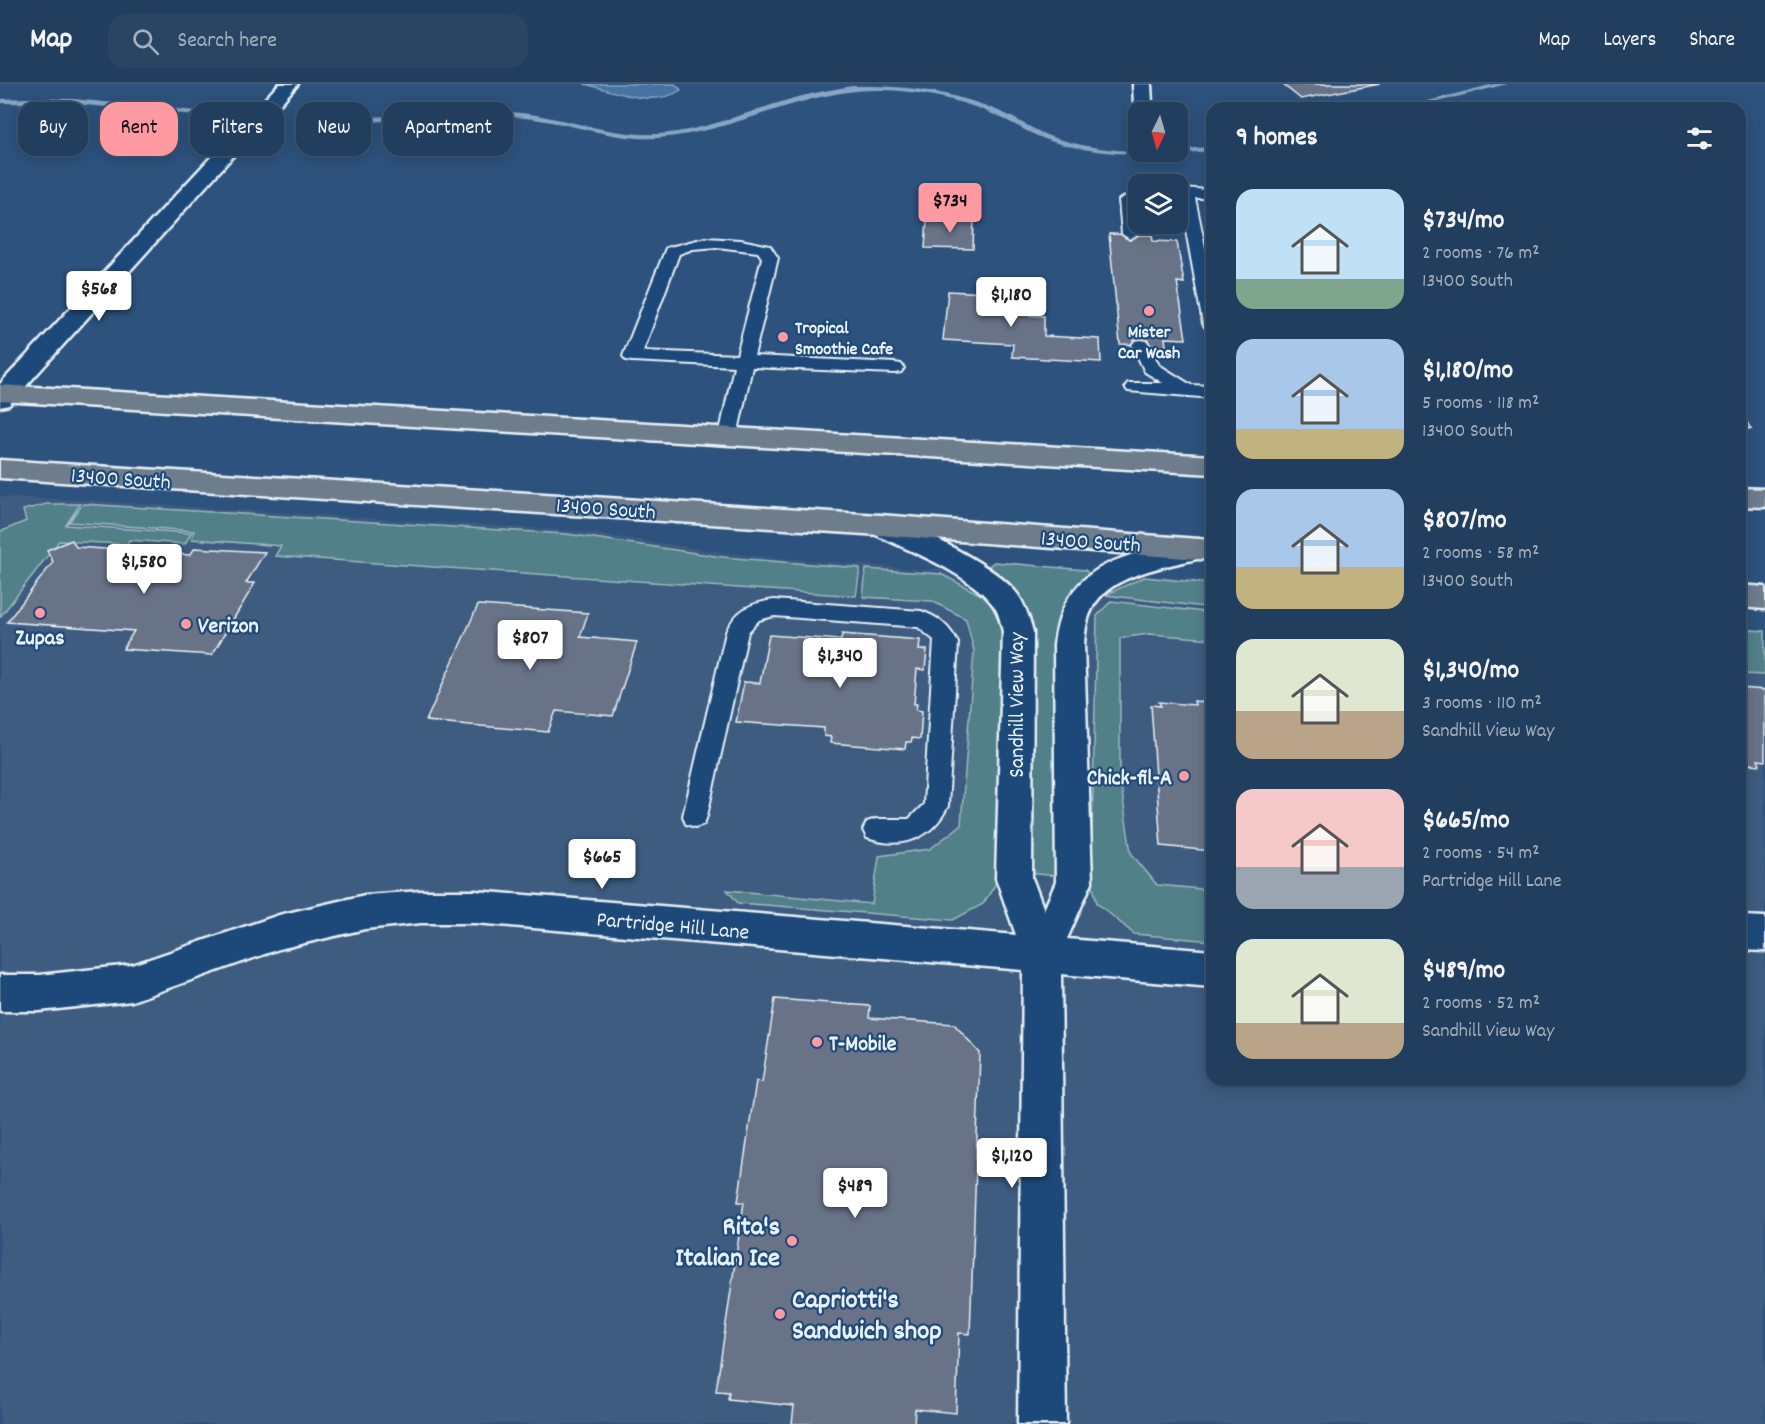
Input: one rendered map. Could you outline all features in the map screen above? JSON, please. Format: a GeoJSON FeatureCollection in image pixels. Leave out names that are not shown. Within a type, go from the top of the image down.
{"type":"FeatureCollection","features":[{"type":"Feature","properties":{"kind":"main road"},"geometry":{"type":"LineString","coordinates":[[2,396],[1206,465]]}},
{"type":"Feature","properties":{"kind":"main road","name":"13400 South"},"geometry":{"type":"LineString","coordinates":[[0,469],[880,525],[1205,549]]}},
{"type":"Feature","properties":{"kind":"main road"},"geometry":{"type":"LineString","coordinates":[[1746,497],[1765,498]]}},
{"type":"Feature","properties":{"kind":"main road"},"geometry":{"type":"LineString","coordinates":[[1746,596],[1765,598]]}},
{"type":"Feature","properties":{"kind":"street"},"geometry":{"type":"LineString","coordinates":[[2,396],[289,84]]}},
{"type":"Feature","properties":{"kind":"street"},"geometry":{"type":"LineString","coordinates":[[1142,84],[1143,102]]}},
{"type":"Feature","properties":{"kind":"street","name":"Sandhill View Way"},"geometry":{"type":"LineString","coordinates":[[880,525],[974,573],[1003,596],[1014,616],[1018,632],[1014,878],[1042,955],[1042,1424]]}},
{"type":"Feature","properties":{"kind":"street","name":"Sandhill View Way"},"geometry":{"type":"LineString","coordinates":[[1042,955],[1074,882],[1069,645],[1072,620],[1082,599],[1115,571],[1205,549]]}},
{"type":"Feature","properties":{"kind":"street","name":"Partridge Hill Lane"},"geometry":{"type":"LineString","coordinates":[[0,993],[39,993],[132,983],[279,932],[322,920],[365,912],[421,907],[475,907],[1206,969]]}},
{"type":"Feature","properties":{"kind":"street"},"geometry":{"type":"LineString","coordinates":[[1746,933],[1765,934]]}},
{"type":"Feature","properties":{"kind":"lane"},"geometry":{"type":"LineString","coordinates":[[1188,192],[1206,194]]}},
{"type":"Feature","properties":{"kind":"lane"},"geometry":{"type":"LineString","coordinates":[[1188,215],[1206,292]]}},
{"type":"Feature","properties":{"kind":"lane"},"geometry":{"type":"LineString","coordinates":[[728,436],[745,362],[770,258],[764,249],[746,244],[693,243],[672,251],[632,356],[745,362],[895,368]]}},
{"type":"Feature","properties":{"kind":"lane"},"geometry":{"type":"LineString","coordinates":[[1142,345],[1151,368],[1187,390]]}},
{"type":"Feature","properties":{"kind":"lane"},"geometry":{"type":"LineString","coordinates":[[1134,387],[1206,392]]}},
{"type":"Feature","properties":{"kind":"lane"},"geometry":{"type":"LineString","coordinates":[[695,816],[737,632],[741,622],[749,615],[774,608],[921,619],[943,633],[947,644],[936,806],[921,826],[908,831],[876,830]]}},
{"type":"Feature","properties":{"kind":"shaded area"},"geometry":{"type":"Polygon","coordinates":[[[584,84],[675,84],[681,90],[658,98],[646,98],[620,94],[584,84]]]}},
{"type":"Feature","properties":{"kind":"shaded area"},"geometry":{"type":"Polygon","coordinates":[[[0,497],[576,531],[735,554],[925,570],[996,561],[1206,580],[1206,1086],[1746,1086],[1746,630],[1765,632],[1765,1424],[0,1424],[0,497]]]}},
{"type":"Feature","properties":{"kind":"green space"},"geometry":{"type":"Polygon","coordinates":[[[47,504],[80,504],[66,525],[191,533],[185,544],[129,540],[127,544],[59,541],[0,617],[0,532],[26,521],[23,510],[47,504]]]}},
{"type":"Feature","properties":{"kind":"green space"},"geometry":{"type":"Polygon","coordinates":[[[83,504],[567,534],[722,557],[860,568],[856,596],[275,556],[281,546],[191,539],[194,531],[69,522],[83,504]]]}},
{"type":"Feature","properties":{"kind":"green space"},"geometry":{"type":"Polygon","coordinates":[[[994,562],[1085,570],[1090,575],[1072,595],[1058,617],[1056,641],[1057,876],[1028,873],[1031,639],[1023,604],[1015,592],[991,569],[989,566],[994,562]]]}},
{"type":"Feature","properties":{"kind":"green space"},"geometry":{"type":"Polygon","coordinates":[[[866,569],[941,574],[987,598],[1005,630],[995,885],[983,904],[953,920],[738,903],[727,890],[872,904],[879,856],[930,849],[961,825],[974,651],[966,619],[932,601],[863,597],[866,569]]]}},
{"type":"Feature","properties":{"kind":"green space"},"geometry":{"type":"Polygon","coordinates":[[[1144,577],[1206,583],[1206,607],[1105,595],[1144,577]]]}},
{"type":"Feature","properties":{"kind":"green space"},"geometry":{"type":"Polygon","coordinates":[[[1111,601],[1206,612],[1206,639],[1149,634],[1120,638],[1120,779],[1131,853],[1157,885],[1206,889],[1206,940],[1134,934],[1097,903],[1091,878],[1097,616],[1111,601]]]}},
{"type":"Feature","properties":{"kind":"green space"},"geometry":{"type":"Polygon","coordinates":[[[1746,629],[1765,631],[1765,675],[1746,674],[1746,629]]]}},
{"type":"Feature","properties":{"kind":"building"},"geometry":{"type":"Polygon","coordinates":[[[1282,84],[1380,84],[1301,99],[1282,84]]]}},
{"type":"Feature","properties":{"kind":"building"},"geometry":{"type":"Polygon","coordinates":[[[927,219],[974,220],[973,249],[925,248],[927,219]]]}},
{"type":"Feature","properties":{"kind":"building","name":"Mister Car Wash"},"geometry":{"type":"Polygon","coordinates":[[[1109,234],[1152,235],[1153,241],[1177,242],[1184,283],[1177,282],[1186,339],[1165,338],[1166,346],[1120,344],[1109,234]]]}},
{"type":"Feature","properties":{"kind":"building"},"geometry":{"type":"Polygon","coordinates":[[[948,291],[1024,295],[1024,315],[1044,316],[1044,336],[1100,339],[1101,362],[1012,357],[1013,344],[943,340],[948,291]]]}},
{"type":"Feature","properties":{"kind":"building"},"geometry":{"type":"Polygon","coordinates":[[[72,540],[76,547],[190,555],[195,548],[265,552],[246,583],[255,583],[212,655],[123,649],[134,631],[7,622],[53,562],[47,550],[72,540]]]}},
{"type":"Feature","properties":{"kind":"building"},"geometry":{"type":"Polygon","coordinates":[[[478,605],[588,613],[580,637],[637,642],[613,716],[556,711],[548,732],[426,721],[478,605]]]}},
{"type":"Feature","properties":{"kind":"building"},"geometry":{"type":"Polygon","coordinates":[[[842,634],[920,640],[919,650],[927,650],[925,670],[917,669],[914,704],[917,704],[916,710],[922,711],[920,739],[912,738],[911,742],[906,742],[905,749],[830,743],[831,737],[824,736],[824,728],[736,722],[744,682],[760,683],[769,635],[841,640],[842,634]]]}},
{"type":"Feature","properties":{"kind":"building"},"geometry":{"type":"Polygon","coordinates":[[[1746,688],[1765,690],[1765,761],[1758,760],[1760,765],[1746,764],[1746,688]]]}},
{"type":"Feature","properties":{"kind":"building","name":"Chick-fil-A"},"geometry":{"type":"Polygon","coordinates":[[[1194,701],[1206,702],[1206,850],[1161,846],[1151,705],[1161,706],[1159,702],[1195,705],[1194,701]]]}},
{"type":"Feature","properties":{"kind":"building"},"geometry":{"type":"Polygon","coordinates":[[[775,999],[870,1006],[869,1018],[954,1024],[980,1053],[970,1334],[959,1333],[956,1413],[915,1409],[914,1424],[792,1424],[794,1406],[728,1399],[729,1392],[716,1391],[744,1202],[738,1202],[756,1081],[762,1082],[775,999]]]}},
{"type":"Feature","properties":{"kind":"waterway"},"geometry":{"type":"LineString","coordinates":[[1430,102],[1503,84]]}},
{"type":"Feature","properties":{"kind":"waterway"},"geometry":{"type":"LineString","coordinates":[[371,119],[510,114],[556,120],[624,135],[659,136],[716,125],[824,93],[883,88],[956,99],[998,113],[1051,139],[1097,150],[1128,153]]}},
{"type":"Feature","properties":{"kind":"waterway"},"geometry":{"type":"LineString","coordinates":[[0,101],[49,100],[190,112]]}},
{"type":"Feature","properties":{"kind":"waterway"},"geometry":{"type":"LineString","coordinates":[[1188,150],[1206,149]]}},
{"type":"Feature","properties":{"kind":"place","name":"Mister Car Wash"},"geometry":{"type":"Point","coordinates":[1149,311]}},
{"type":"Feature","properties":{"kind":"place","name":"Tropical Smoothie Cafe"},"geometry":{"type":"Point","coordinates":[783,337]}},
{"type":"Feature","properties":{"kind":"place","name":"Zupas"},"geometry":{"type":"Point","coordinates":[40,613]}},
{"type":"Feature","properties":{"kind":"place","name":"Verizon"},"geometry":{"type":"Point","coordinates":[186,624]}},
{"type":"Feature","properties":{"kind":"place","name":"Chick-fil-A"},"geometry":{"type":"Point","coordinates":[1184,776]}},
{"type":"Feature","properties":{"kind":"place","name":"T-Mobile"},"geometry":{"type":"Point","coordinates":[817,1042]}},
{"type":"Feature","properties":{"kind":"place","name":"Rita's Italian Ice"},"geometry":{"type":"Point","coordinates":[792,1241]}},
{"type":"Feature","properties":{"kind":"place","name":"Capriotti's Sandwich shop"},"geometry":{"type":"Point","coordinates":[780,1314]}}]}
